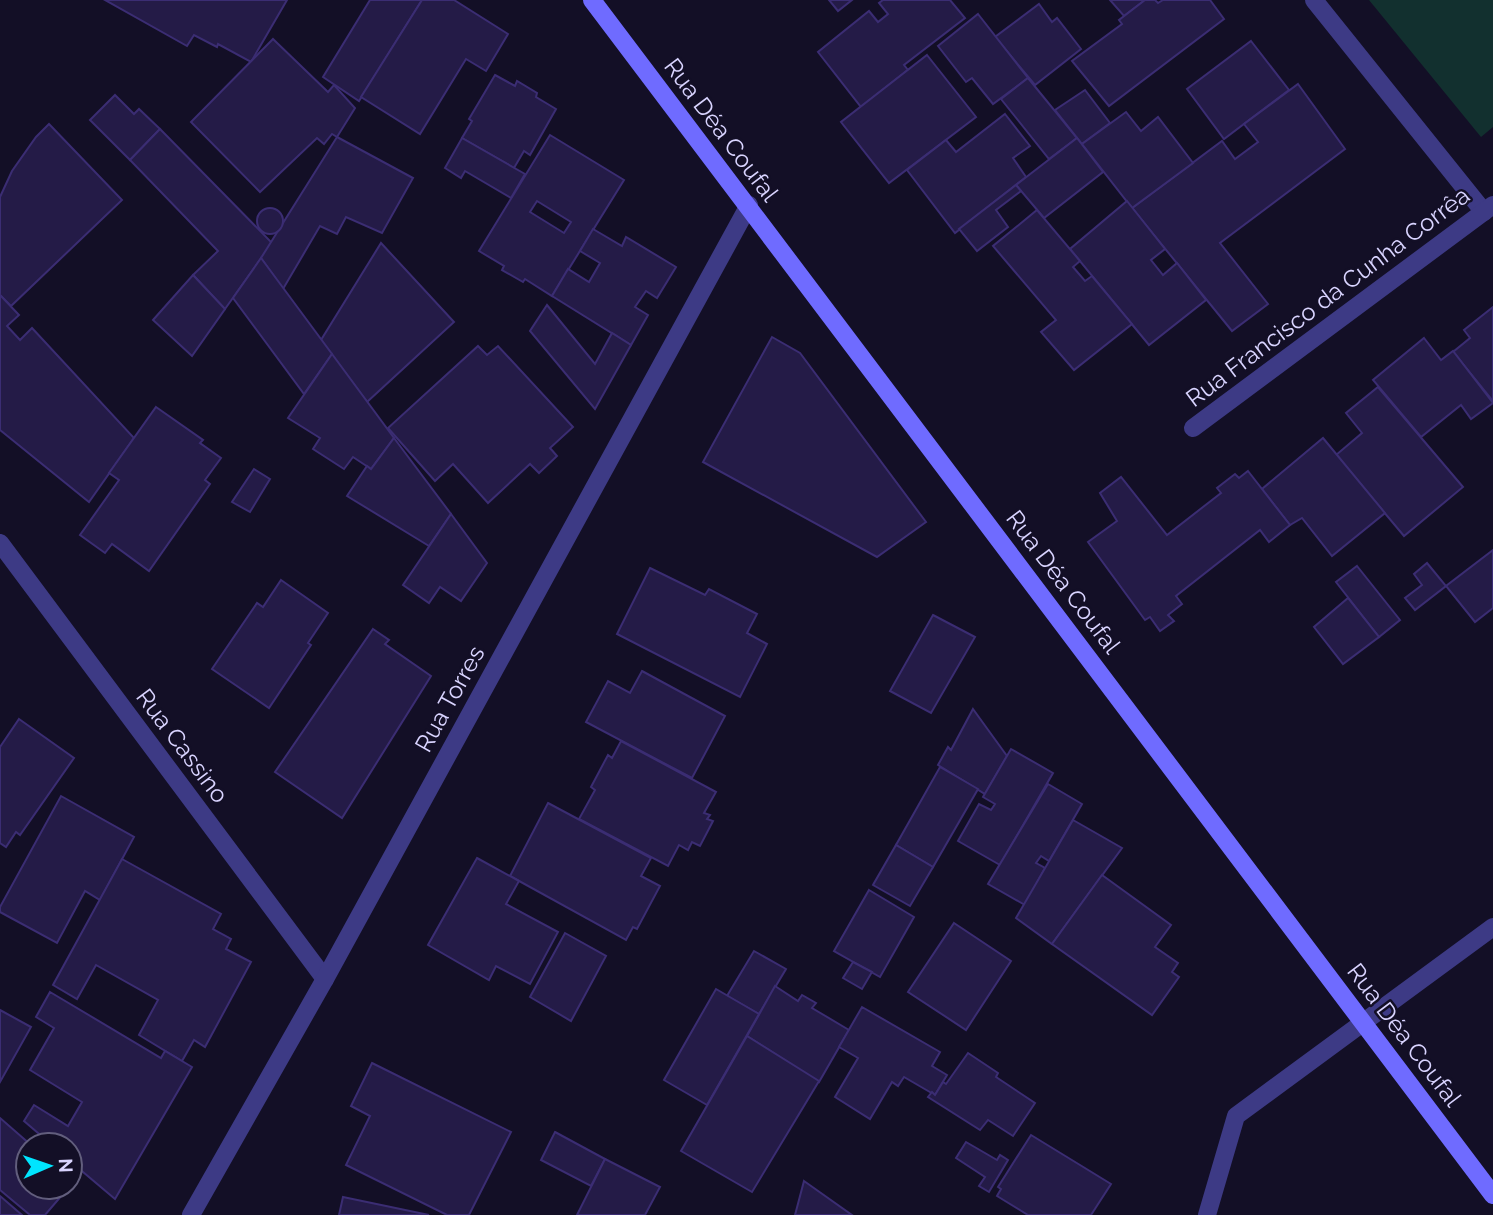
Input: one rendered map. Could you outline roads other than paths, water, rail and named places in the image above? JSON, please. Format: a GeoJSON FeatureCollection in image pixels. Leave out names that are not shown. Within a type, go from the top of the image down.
{"type":"FeatureCollection","features":[{"type":"Feature","properties":{"kind":"main road","name":"Rua Déa Coufal"},"geometry":{"type":"LineString","coordinates":[[592,0],[1493,1195]]}},
{"type":"Feature","properties":{"kind":"street"},"geometry":{"type":"LineString","coordinates":[[1314,0],[1488,209]]}},
{"type":"Feature","properties":{"kind":"street","name":"Rua Torres"},"geometry":{"type":"LineString","coordinates":[[191,1215],[325,979],[749,205]]}},
{"type":"Feature","properties":{"kind":"street","name":"Rua Francisco da Cunha Corrêa"},"geometry":{"type":"LineString","coordinates":[[1192,428],[1488,209]]}},
{"type":"Feature","properties":{"kind":"street","name":"Rua Cassino"},"geometry":{"type":"LineString","coordinates":[[0,543],[325,979]]}},
{"type":"Feature","properties":{"kind":"street"},"geometry":{"type":"LineString","coordinates":[[1207,1215],[1236,1116],[1493,927]]}}]}
